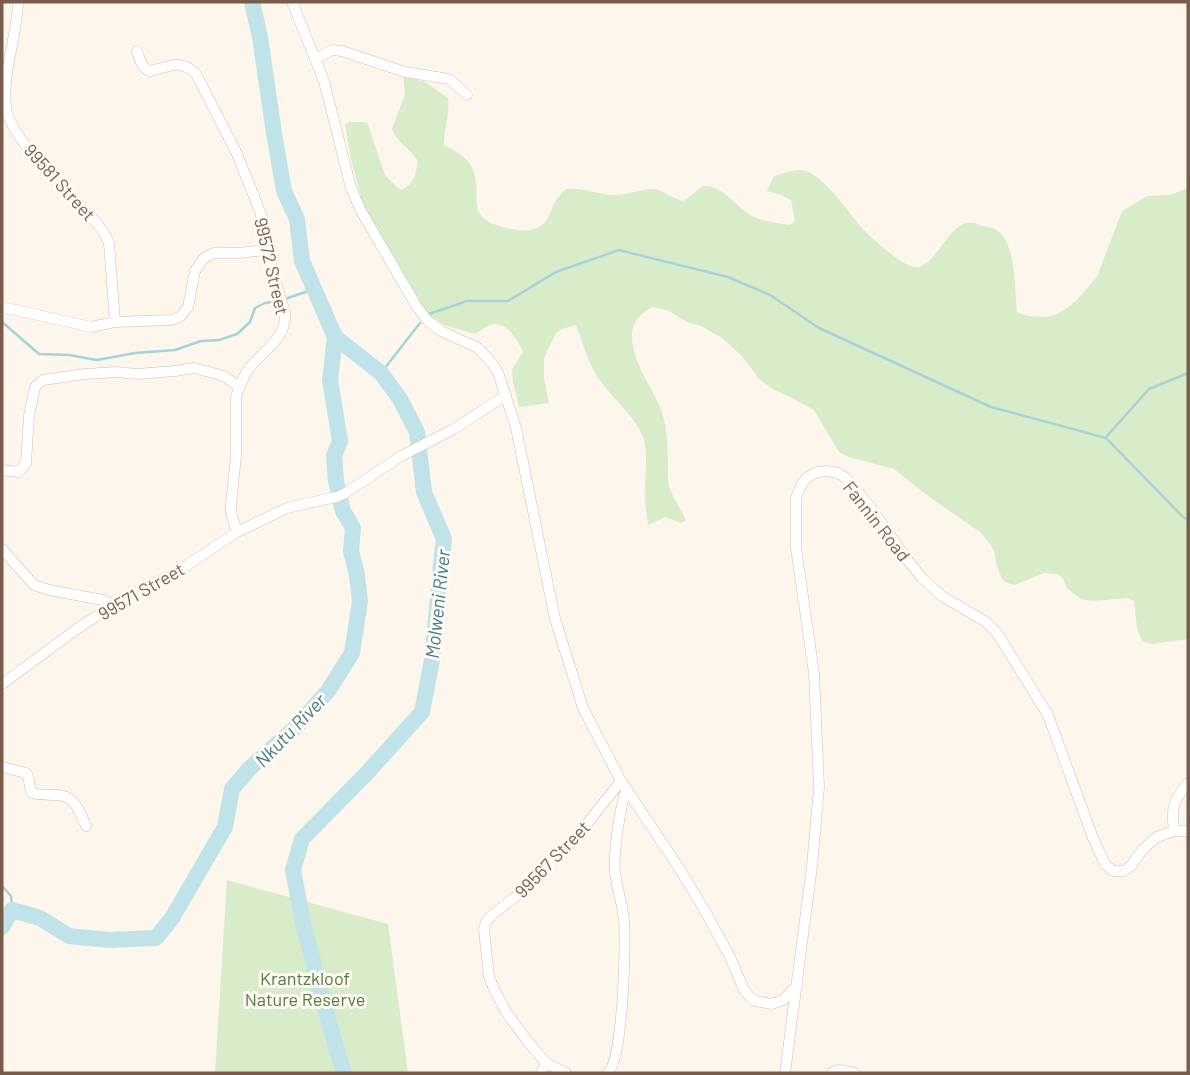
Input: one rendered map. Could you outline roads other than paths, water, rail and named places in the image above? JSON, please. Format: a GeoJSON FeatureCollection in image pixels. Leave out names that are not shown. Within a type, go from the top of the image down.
{"type":"FeatureCollection","features":[{"type":"Feature","properties":{"kind":"street","name":"99581 Street"},"geometry":{"type":"LineString","coordinates":[[18,2],[18,14],[5,73],[8,118],[20,139],[106,234],[115,322]]}},
{"type":"Feature","properties":{"kind":"street"},"geometry":{"type":"LineString","coordinates":[[292,2],[317,58],[351,188],[361,211],[416,307],[441,331],[478,348],[492,363],[499,376],[516,428],[555,619],[583,708],[624,785],[705,911],[744,990],[755,1001],[772,1004],[783,1000],[797,986]]}},
{"type":"Feature","properties":{"kind":"street"},"geometry":{"type":"LineString","coordinates":[[317,58],[332,50],[342,51],[405,72],[449,79],[467,95]]}},
{"type":"Feature","properties":{"kind":"street","name":"99572 Street"},"geometry":{"type":"LineString","coordinates":[[137,51],[146,70],[179,64],[190,68],[196,74],[244,171],[261,215],[265,250],[285,320],[280,335],[248,369],[239,387],[235,405],[236,456],[231,503],[237,532]]}},
{"type":"Feature","properties":{"kind":"street"},"geometry":{"type":"LineString","coordinates":[[2,307],[90,327],[115,322],[177,319],[188,307],[195,271],[204,258],[214,253],[265,250]]}},
{"type":"Feature","properties":{"kind":"street"},"geometry":{"type":"LineString","coordinates":[[2,470],[18,472],[24,467],[29,416],[35,387],[39,382],[85,374],[137,374],[194,368],[224,376],[239,387]]}},
{"type":"Feature","properties":{"kind":"street","name":"99571 Street"},"geometry":{"type":"LineString","coordinates":[[2,685],[80,626],[174,574],[237,532],[287,508],[340,495],[420,446],[454,429],[506,395]]}},
{"type":"Feature","properties":{"kind":"street","name":"Fannin Road"},"geometry":{"type":"LineString","coordinates":[[797,986],[820,788],[814,673],[796,548],[796,497],[803,482],[817,472],[838,473],[846,478],[922,578],[942,596],[986,622],[997,633],[1048,715],[1093,838],[1105,864],[1113,872],[1124,871],[1131,866],[1143,849],[1157,837],[1174,831],[1188,831]]}},
{"type":"Feature","properties":{"kind":"street"},"geometry":{"type":"LineString","coordinates":[[2,550],[34,585],[115,605]]}},
{"type":"Feature","properties":{"kind":"street"},"geometry":{"type":"LineString","coordinates":[[2,767],[26,773],[32,793],[60,794],[73,800],[86,826]]}},
{"type":"Feature","properties":{"kind":"street"},"geometry":{"type":"LineString","coordinates":[[1174,831],[1173,807],[1188,783]]}},
{"type":"Feature","properties":{"kind":"street","name":"99567 Street"},"geometry":{"type":"LineString","coordinates":[[566,1073],[546,1063],[506,1012],[489,977],[484,930],[491,916],[534,882],[624,785]]}},
{"type":"Feature","properties":{"kind":"street","name":"99567 Street"},"geometry":{"type":"LineString","coordinates":[[608,1073],[613,1067],[616,1055],[622,1000],[624,921],[614,870],[624,785]]}},
{"type":"Feature","properties":{"kind":"street"},"geometry":{"type":"LineString","coordinates":[[785,1073],[797,986]]}},
{"type":"Feature","properties":{"kind":"street"},"geometry":{"type":"LineString","coordinates":[[541,1073],[546,1063]]}},
{"type":"Feature","properties":{"kind":"street"},"geometry":{"type":"LineString","coordinates":[[831,1073],[839,1070],[855,1073]]}},
{"type":"Feature","properties":{"kind":"waterway","name":"Molweni River"},"geometry":{"type":"LineString","coordinates":[[252,2],[284,191],[297,219],[302,261],[335,337],[381,373],[400,399],[417,432],[424,492],[444,539],[433,655],[422,712],[302,839],[293,870],[303,923],[344,1073]]}},
{"type":"Feature","properties":{"kind":"waterway"},"geometry":{"type":"LineString","coordinates":[[429,314],[467,301],[508,301],[556,272],[619,250],[728,277],[770,295],[819,328],[991,407],[1106,438],[1188,520]]}},
{"type":"Feature","properties":{"kind":"waterway"},"geometry":{"type":"LineString","coordinates":[[285,299],[314,289]]}},
{"type":"Feature","properties":{"kind":"waterway"},"geometry":{"type":"LineString","coordinates":[[2,322],[39,354],[97,360],[135,353],[175,350],[201,341],[219,340],[237,334],[250,322],[255,308],[278,301]]}},
{"type":"Feature","properties":{"kind":"waterway"},"geometry":{"type":"LineString","coordinates":[[381,373],[420,323]]}},
{"type":"Feature","properties":{"kind":"waterway","name":"Nkutu River"},"geometry":{"type":"LineString","coordinates":[[2,927],[12,910],[40,918],[69,936],[109,940],[156,938],[172,918],[225,827],[232,789],[249,769],[297,726],[328,691],[352,653],[360,601],[351,551],[353,528],[343,511],[336,481],[334,456],[340,441],[330,380],[335,337]]}},
{"type":"Feature","properties":{"kind":"waterway"},"geometry":{"type":"LineString","coordinates":[[1107,436],[1149,389],[1188,373]]}},
{"type":"Feature","properties":{"kind":"waterway"},"geometry":{"type":"LineString","coordinates":[[2,886],[11,896],[12,910]]}},
{"type":"Feature","properties":{"kind":"park label","name":"Krantzkloof Nature Reserve"},"geometry":{"type":"Point","coordinates":[305,988]}}]}
